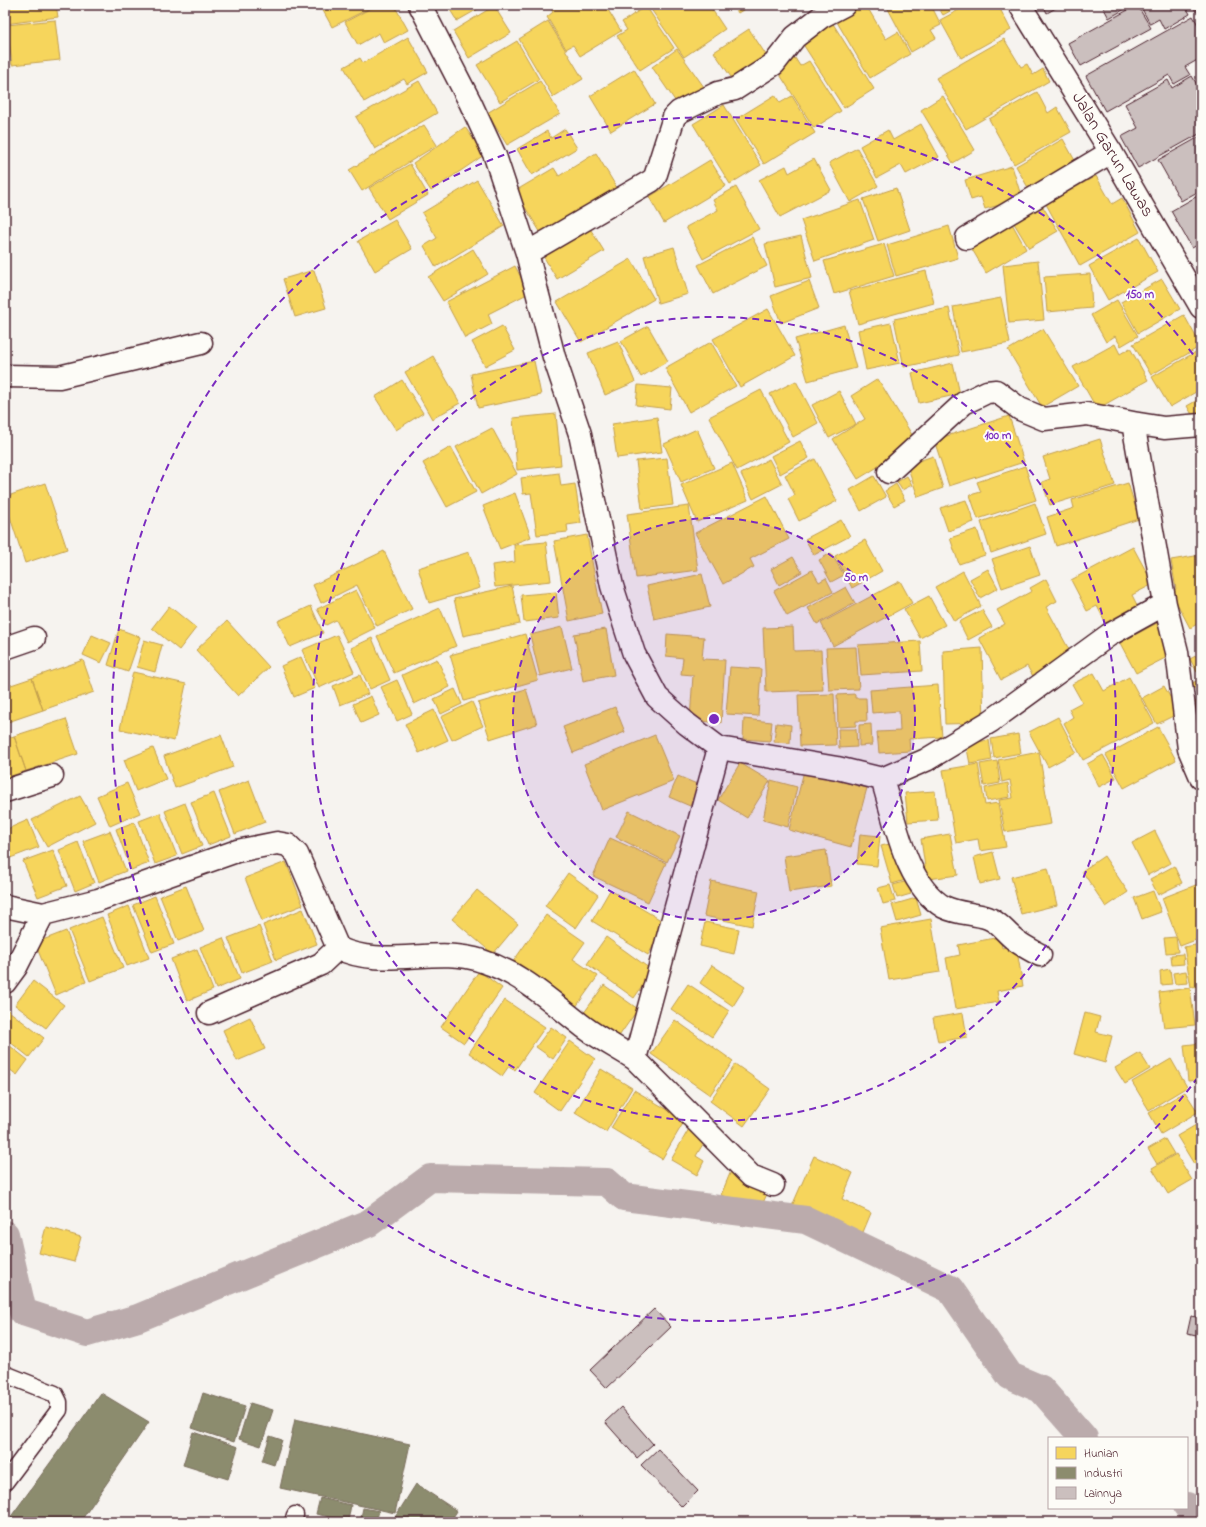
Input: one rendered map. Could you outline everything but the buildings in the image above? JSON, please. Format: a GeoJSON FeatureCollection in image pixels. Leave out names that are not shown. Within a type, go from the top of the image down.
{"type":"FeatureCollection","features":[{"type":"Feature","properties":{"kind":"street"},"geometry":{"type":"LineString","coordinates":[[420,5],[470,102],[495,156],[527,253],[554,357],[580,434],[612,586],[634,654],[657,696],[687,724],[719,748],[837,768],[882,779],[926,760],[991,721],[1109,634],[1165,604]]}},
{"type":"Feature","properties":{"kind":"street"},"geometry":{"type":"LineString","coordinates":[[527,253],[651,181],[655,177],[674,117],[679,112],[718,93],[735,89],[774,64],[795,37],[821,17],[844,5]]}},
{"type":"Feature","properties":{"kind":"street","name":"Jalan Garun Lawas"},"geometry":{"type":"LineString","coordinates":[[1020,5],[1111,152],[1201,307]]}},
{"type":"Feature","properties":{"kind":"street"},"geometry":{"type":"LineString","coordinates":[[967,238],[1111,152]]}},
{"type":"Feature","properties":{"kind":"street"},"geometry":{"type":"LineString","coordinates":[[5,376],[59,377],[201,343]]}},
{"type":"Feature","properties":{"kind":"street"},"geometry":{"type":"LineString","coordinates":[[889,472],[964,403],[987,392],[996,391],[1020,409],[1044,419],[1087,414],[1164,428],[1201,425]]}},
{"type":"Feature","properties":{"kind":"street"},"geometry":{"type":"LineString","coordinates":[[1134,423],[1165,604],[1177,652],[1189,749],[1201,777]]}},
{"type":"Feature","properties":{"kind":"street"},"geometry":{"type":"LineString","coordinates":[[5,648],[34,638]]}},
{"type":"Feature","properties":{"kind":"street"},"geometry":{"type":"LineString","coordinates":[[635,1059],[719,748]]}},
{"type":"Feature","properties":{"kind":"street"},"geometry":{"type":"LineString","coordinates":[[5,791],[52,776]]}},
{"type":"Feature","properties":{"kind":"street"},"geometry":{"type":"LineString","coordinates":[[882,779],[908,864],[928,895],[945,907],[968,915],[988,918],[1002,928],[1014,940],[1040,955]]}},
{"type":"Feature","properties":{"kind":"street"},"geometry":{"type":"LineString","coordinates":[[5,906],[43,914],[98,900],[237,851],[277,842],[288,845],[297,854],[338,948],[348,953],[367,956],[411,957],[457,955],[482,960],[521,977],[585,1028],[635,1059],[751,1176],[773,1185]]}},
{"type":"Feature","properties":{"kind":"street"},"geometry":{"type":"LineString","coordinates":[[5,982],[16,967],[43,914]]}},
{"type":"Feature","properties":{"kind":"street"},"geometry":{"type":"LineString","coordinates":[[209,1013],[321,964],[338,948]]}},
{"type":"Feature","properties":{"kind":"lane"},"geometry":{"type":"LineString","coordinates":[[5,1374],[55,1394],[59,1402],[59,1410],[5,1482]]}},
{"type":"Feature","properties":{"kind":"waterway"},"geometry":{"type":"LineString","coordinates":[[1195,5],[1201,11]]}},
{"type":"Feature","properties":{"kind":"waterway"},"geometry":{"type":"LineString","coordinates":[[5,1234],[23,1312],[87,1333],[138,1318],[369,1223],[430,1178],[607,1182],[624,1197],[806,1220],[950,1289],[1010,1376],[1041,1389],[1083,1437]]}},
{"type":"Feature","properties":{"kind":"waterway"},"geometry":{"type":"LineString","coordinates":[[1188,1507],[1201,1519]]}}]}
